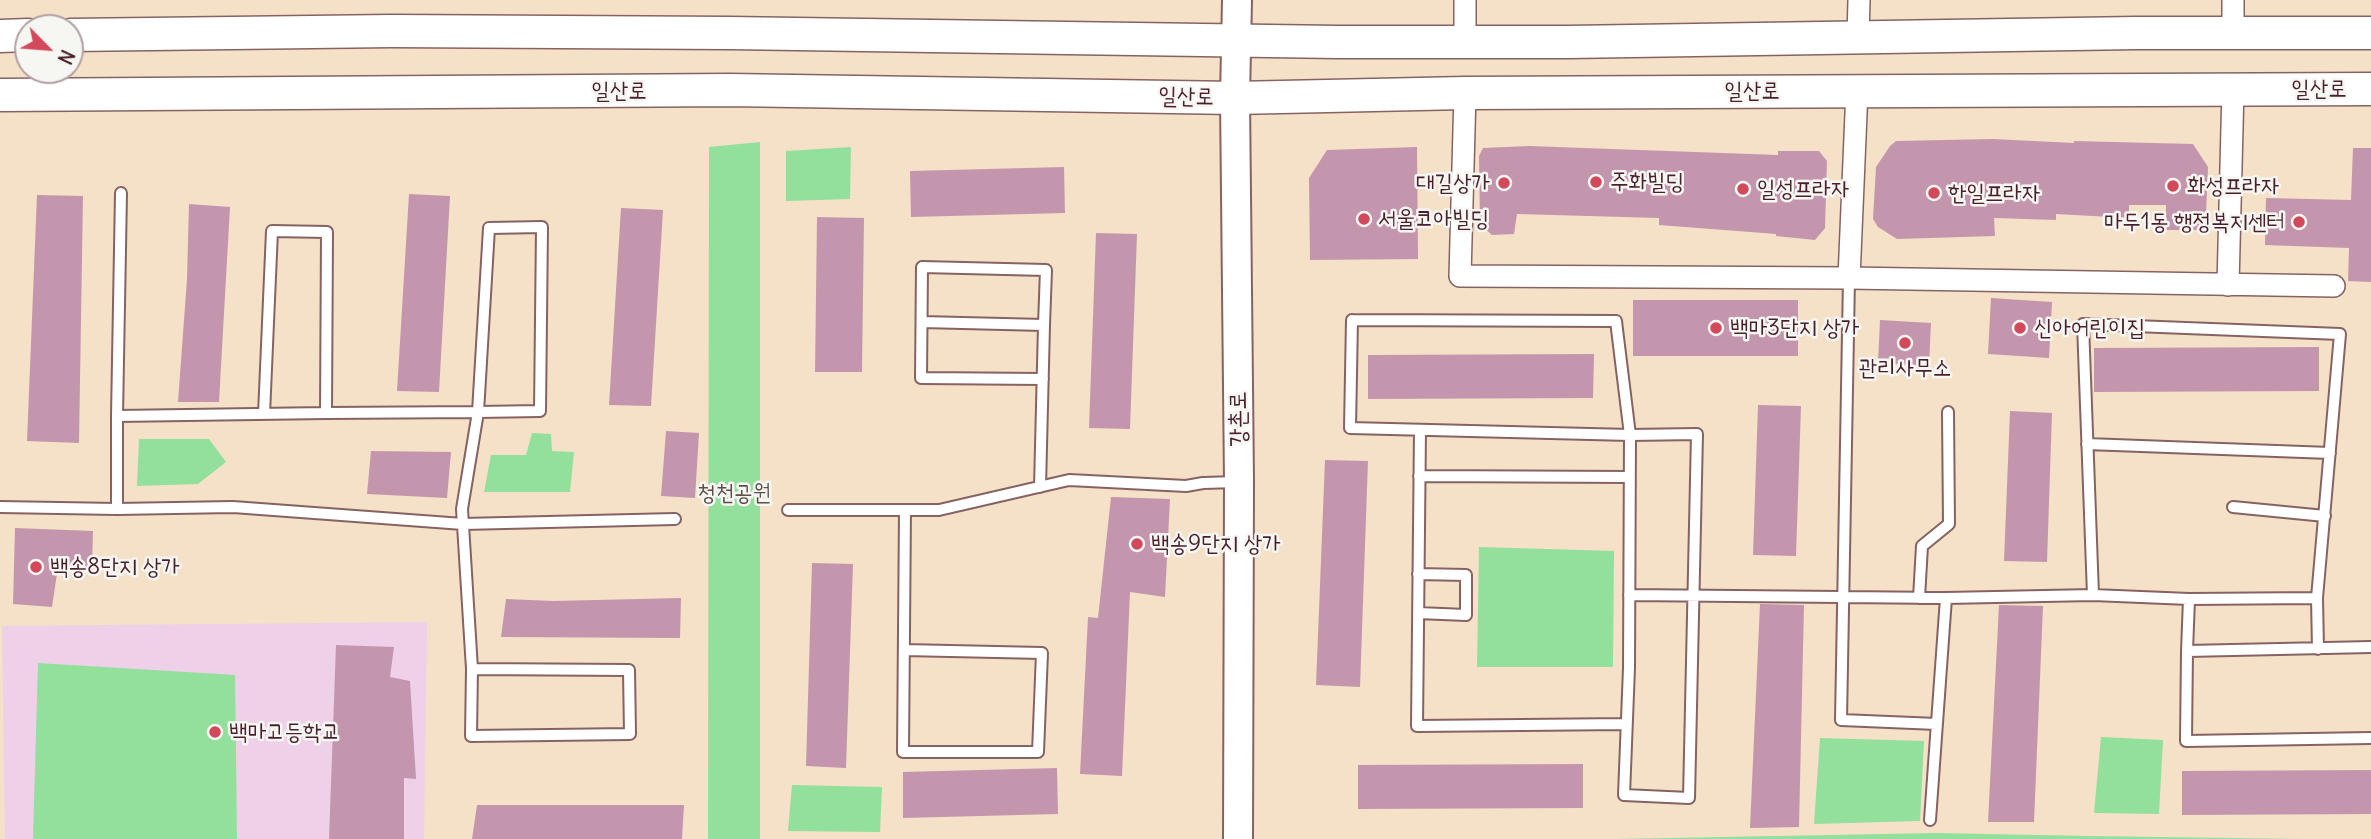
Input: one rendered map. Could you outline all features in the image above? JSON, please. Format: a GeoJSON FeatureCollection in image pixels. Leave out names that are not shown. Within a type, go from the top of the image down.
{"type":"FeatureCollection","features":[{"type":"Feature","properties":{"kind":"main road","name":"강촌로"},"geometry":{"type":"LineString","coordinates":[[1237,0],[1235,98],[1239,482],[1238,839]]}},
{"type":"Feature","properties":{"kind":"main road"},"geometry":{"type":"LineString","coordinates":[[84,35],[419,31],[1569,42],[2371,33]]}},
{"type":"Feature","properties":{"kind":"main road","name":"일산로"},"geometry":{"type":"LineString","coordinates":[[0,95],[730,90],[1235,98],[1465,93],[2371,89]]}},
{"type":"Feature","properties":{"kind":"street"},"geometry":{"type":"LineString","coordinates":[[1465,0],[1465,41]]}},
{"type":"Feature","properties":{"kind":"street"},"geometry":{"type":"LineString","coordinates":[[1858,37],[1859,0]]}},
{"type":"Feature","properties":{"kind":"street"},"geometry":{"type":"LineString","coordinates":[[2233,0],[2233,33]]}},
{"type":"Feature","properties":{"kind":"street"},"geometry":{"type":"LineString","coordinates":[[2228,285],[2233,88]]}},
{"type":"Feature","properties":{"kind":"street"},"geometry":{"type":"LineString","coordinates":[[1849,278],[1857,90]]}},
{"type":"Feature","properties":{"kind":"street"},"geometry":{"type":"LineString","coordinates":[[1465,93],[1460,276],[1849,278],[2334,286]]}},
{"type":"Feature","properties":{"kind":"lane"},"geometry":{"type":"LineString","coordinates":[[117,509],[121,193]]}},
{"type":"Feature","properties":{"kind":"lane"},"geometry":{"type":"LineString","coordinates":[[117,416],[326,413],[478,412],[540,411],[542,227],[489,228],[478,412],[462,509],[472,669],[471,736],[630,734],[629,670],[472,669]]}},
{"type":"Feature","properties":{"kind":"lane"},"geometry":{"type":"LineString","coordinates":[[264,414],[272,232],[327,232],[326,413]]}},
{"type":"Feature","properties":{"kind":"lane"},"geometry":{"type":"LineString","coordinates":[[1040,487],[1043,379],[1044,325],[1046,270],[922,267],[921,378],[1043,379]]}},
{"type":"Feature","properties":{"kind":"lane"},"geometry":{"type":"LineString","coordinates":[[1849,278],[1841,720],[1937,724]]}},
{"type":"Feature","properties":{"kind":"lane"},"geometry":{"type":"LineString","coordinates":[[1630,435],[1350,428],[1352,320],[1616,321],[1630,435],[1629,668],[1624,795],[1689,797],[1697,434],[1630,435]]}},
{"type":"Feature","properties":{"kind":"lane"},"geometry":{"type":"LineString","coordinates":[[922,322],[1044,325]]}},
{"type":"Feature","properties":{"kind":"lane"},"geometry":{"type":"LineString","coordinates":[[2093,595],[2082,324],[2340,334],[2317,598],[2318,649]]}},
{"type":"Feature","properties":{"kind":"lane"},"geometry":{"type":"LineString","coordinates":[[1919,598],[1922,546],[1949,524],[1948,412]]}},
{"type":"Feature","properties":{"kind":"lane"},"geometry":{"type":"LineString","coordinates":[[1420,430],[1417,726],[1626,723]]}},
{"type":"Feature","properties":{"kind":"lane"},"geometry":{"type":"LineString","coordinates":[[2087,444],[2330,453]]}},
{"type":"Feature","properties":{"kind":"lane"},"geometry":{"type":"LineString","coordinates":[[1419,476],[1629,477]]}},
{"type":"Feature","properties":{"kind":"lane"},"geometry":{"type":"LineString","coordinates":[[788,510],[939,510],[1069,480],[1186,486],[1239,482]]}},
{"type":"Feature","properties":{"kind":"lane"},"geometry":{"type":"LineString","coordinates":[[0,507],[233,507],[463,524],[675,519]]}},
{"type":"Feature","properties":{"kind":"lane"},"geometry":{"type":"LineString","coordinates":[[2233,507],[2325,516]]}},
{"type":"Feature","properties":{"kind":"lane"},"geometry":{"type":"LineString","coordinates":[[904,650],[1042,653],[1038,752],[903,752],[905,510]]}},
{"type":"Feature","properties":{"kind":"lane"},"geometry":{"type":"LineString","coordinates":[[1418,574],[1466,575],[1466,615],[1418,613]]}},
{"type":"Feature","properties":{"kind":"lane"},"geometry":{"type":"LineString","coordinates":[[1629,595],[2317,598]]}},
{"type":"Feature","properties":{"kind":"lane"},"geometry":{"type":"LineString","coordinates":[[1930,820],[1946,598]]}},
{"type":"Feature","properties":{"kind":"lane"},"geometry":{"type":"LineString","coordinates":[[2189,599],[2186,741],[2371,738]]}},
{"type":"Feature","properties":{"kind":"lane"},"geometry":{"type":"LineString","coordinates":[[2187,651],[2371,647]]}},
{"type":"Feature","properties":{"kind":"shaded area","name":"백마고등학교"},"geometry":{"type":"Polygon","coordinates":[[[427,622],[424,839],[5,839],[2,626],[427,622]]]}},
{"type":"Feature","properties":{"kind":"green space","name":"청천공원"},"geometry":{"type":"Polygon","coordinates":[[[760,142],[760,839],[708,839],[709,147],[760,142]]]}},
{"type":"Feature","properties":{"kind":"green space"},"geometry":{"type":"Polygon","coordinates":[[[851,147],[850,199],[786,201],[786,151],[851,147]]]}},
{"type":"Feature","properties":{"kind":"green space"},"geometry":{"type":"Polygon","coordinates":[[[532,433],[551,434],[552,451],[574,452],[570,492],[484,492],[491,455],[526,455],[532,433]]]}},
{"type":"Feature","properties":{"kind":"green space"},"geometry":{"type":"Polygon","coordinates":[[[139,439],[209,439],[226,462],[198,484],[137,486],[139,439]]]}},
{"type":"Feature","properties":{"kind":"green space"},"geometry":{"type":"Polygon","coordinates":[[[1479,547],[1614,551],[1613,667],[1477,667],[1479,547]]]}},
{"type":"Feature","properties":{"kind":"green space"},"geometry":{"type":"Polygon","coordinates":[[[38,663],[235,675],[237,839],[33,839],[38,663]]]}},
{"type":"Feature","properties":{"kind":"green space"},"geometry":{"type":"Polygon","coordinates":[[[2101,737],[2163,740],[2159,814],[2094,813],[2101,737]]]}},
{"type":"Feature","properties":{"kind":"green space"},"geometry":{"type":"Polygon","coordinates":[[[1820,738],[1924,741],[1920,821],[1814,824],[1820,738]]]}},
{"type":"Feature","properties":{"kind":"green space"},"geometry":{"type":"Polygon","coordinates":[[[792,785],[882,787],[880,832],[788,831],[792,785]]]}},
{"type":"Feature","properties":{"kind":"green space"},"geometry":{"type":"Polygon","coordinates":[[[1936,833],[2089,836],[2302,839],[1617,839],[1936,833]]]}},
{"type":"Feature","properties":{"kind":"building"},"geometry":{"type":"Polygon","coordinates":[[[1993,139],[2193,144],[2208,167],[2206,215],[2196,230],[2166,230],[2166,205],[2129,205],[2129,218],[2056,214],[2056,220],[1994,218],[1995,236],[1897,239],[1878,227],[1873,219],[1876,167],[1896,141],[1993,139]]]}},
{"type":"Feature","properties":{"kind":"building"},"geometry":{"type":"Polygon","coordinates":[[[1529,146],[1778,155],[1778,151],[1819,151],[1827,161],[1825,228],[1815,240],[1776,234],[1659,225],[1659,218],[1517,214],[1514,234],[1492,235],[1480,224],[1479,156],[1483,148],[1529,146]]]}},
{"type":"Feature","properties":{"kind":"building","name":"서울코아빌딩"},"geometry":{"type":"Polygon","coordinates":[[[1417,147],[1418,259],[1310,260],[1309,178],[1327,150],[1417,147]]]}},
{"type":"Feature","properties":{"kind":"building"},"geometry":{"type":"Polygon","coordinates":[[[2353,148],[2371,148],[2371,282],[2348,281],[2349,248],[2265,245],[2266,198],[2351,200],[2353,148]]]}},
{"type":"Feature","properties":{"kind":"building"},"geometry":{"type":"Polygon","coordinates":[[[1064,167],[1065,213],[911,217],[910,171],[1064,167]]]}},
{"type":"Feature","properties":{"kind":"building"},"geometry":{"type":"Polygon","coordinates":[[[409,194],[450,196],[439,392],[397,391],[409,194]]]}},
{"type":"Feature","properties":{"kind":"building"},"geometry":{"type":"Polygon","coordinates":[[[37,195],[83,196],[79,443],[27,441],[37,195]]]}},
{"type":"Feature","properties":{"kind":"building"},"geometry":{"type":"Polygon","coordinates":[[[189,204],[230,207],[219,402],[178,402],[187,279],[189,204]]]}},
{"type":"Feature","properties":{"kind":"building"},"geometry":{"type":"Polygon","coordinates":[[[621,208],[663,210],[651,406],[609,405],[621,208]]]}},
{"type":"Feature","properties":{"kind":"building"},"geometry":{"type":"Polygon","coordinates":[[[817,217],[864,218],[862,372],[815,372],[817,217]]]}},
{"type":"Feature","properties":{"kind":"building"},"geometry":{"type":"Polygon","coordinates":[[[1096,233],[1137,234],[1130,429],[1089,428],[1096,233]]]}},
{"type":"Feature","properties":{"kind":"building","name":"신아어린이집"},"geometry":{"type":"Polygon","coordinates":[[[1991,298],[2052,302],[2049,358],[1988,354],[1991,298]]]}},
{"type":"Feature","properties":{"kind":"building","name":"백마3단지 상가"},"geometry":{"type":"Polygon","coordinates":[[[1633,300],[1798,300],[1798,356],[1633,356],[1633,300]]]}},
{"type":"Feature","properties":{"kind":"building","name":"관리사무소"},"geometry":{"type":"Polygon","coordinates":[[[1880,320],[1931,323],[1929,366],[1878,363],[1880,320]]]}},
{"type":"Feature","properties":{"kind":"building"},"geometry":{"type":"Polygon","coordinates":[[[2319,347],[2319,391],[2094,392],[2094,348],[2319,347]]]}},
{"type":"Feature","properties":{"kind":"building"},"geometry":{"type":"Polygon","coordinates":[[[1594,354],[1593,398],[1368,399],[1368,355],[1594,354]]]}},
{"type":"Feature","properties":{"kind":"building"},"geometry":{"type":"Polygon","coordinates":[[[1758,405],[1801,406],[1796,556],[1753,555],[1758,405]]]}},
{"type":"Feature","properties":{"kind":"building"},"geometry":{"type":"Polygon","coordinates":[[[2010,411],[2052,413],[2047,562],[2004,561],[2010,411]]]}},
{"type":"Feature","properties":{"kind":"building"},"geometry":{"type":"Polygon","coordinates":[[[666,431],[699,433],[695,498],[661,496],[666,431]]]}},
{"type":"Feature","properties":{"kind":"building"},"geometry":{"type":"Polygon","coordinates":[[[371,451],[451,452],[447,498],[367,494],[371,451]]]}},
{"type":"Feature","properties":{"kind":"building"},"geometry":{"type":"Polygon","coordinates":[[[1325,460],[1368,461],[1360,687],[1316,685],[1325,460]]]}},
{"type":"Feature","properties":{"kind":"building"},"geometry":{"type":"Polygon","coordinates":[[[1111,497],[1170,499],[1165,597],[1130,592],[1122,776],[1080,774],[1088,617],[1098,618],[1111,497]]]}},
{"type":"Feature","properties":{"kind":"building","name":"백송8단지 상가"},"geometry":{"type":"Polygon","coordinates":[[[15,528],[93,531],[92,568],[58,567],[52,607],[13,604],[15,528]]]}},
{"type":"Feature","properties":{"kind":"building"},"geometry":{"type":"Polygon","coordinates":[[[812,563],[853,564],[846,768],[806,766],[812,563]]]}},
{"type":"Feature","properties":{"kind":"building"},"geometry":{"type":"Polygon","coordinates":[[[681,598],[680,638],[501,637],[506,599],[553,601],[681,598]]]}},
{"type":"Feature","properties":{"kind":"building"},"geometry":{"type":"Polygon","coordinates":[[[1760,604],[1804,605],[1799,827],[1750,828],[1760,604]]]}},
{"type":"Feature","properties":{"kind":"building"},"geometry":{"type":"Polygon","coordinates":[[[1999,605],[2043,606],[2034,822],[1988,822],[1999,605]]]}},
{"type":"Feature","properties":{"kind":"building"},"geometry":{"type":"Polygon","coordinates":[[[336,645],[394,647],[390,677],[410,681],[416,779],[404,778],[404,839],[329,839],[336,645]]]}},
{"type":"Feature","properties":{"kind":"building"},"geometry":{"type":"Polygon","coordinates":[[[1583,764],[1583,808],[1358,809],[1358,765],[1583,764]]]}},
{"type":"Feature","properties":{"kind":"building"},"geometry":{"type":"Polygon","coordinates":[[[1057,768],[1058,814],[903,818],[903,772],[1057,768]]]}},
{"type":"Feature","properties":{"kind":"building"},"geometry":{"type":"Polygon","coordinates":[[[2371,770],[2371,814],[2182,815],[2182,771],[2371,770]]]}},
{"type":"Feature","properties":{"kind":"building"},"geometry":{"type":"Polygon","coordinates":[[[477,805],[684,805],[682,839],[472,839],[477,805]]]}},
{"type":"Feature","properties":{"kind":"place","name":"주화빌딩"},"geometry":{"type":"Point","coordinates":[1596,182]}},
{"type":"Feature","properties":{"kind":"place","name":"대길상가"},"geometry":{"type":"Point","coordinates":[1504,183]}},
{"type":"Feature","properties":{"kind":"place","name":"화성프라자"},"geometry":{"type":"Point","coordinates":[2173,186]}},
{"type":"Feature","properties":{"kind":"place","name":"일성프라자"},"geometry":{"type":"Point","coordinates":[1743,189]}},
{"type":"Feature","properties":{"kind":"place","name":"한일프라자"},"geometry":{"type":"Point","coordinates":[1934,193]}},
{"type":"Feature","properties":{"kind":"place","name":"서울코아빌딩"},"geometry":{"type":"Point","coordinates":[1364,219]}},
{"type":"Feature","properties":{"kind":"place","name":"마두1동 행정복지센터"},"geometry":{"type":"Point","coordinates":[2299,222]}},
{"type":"Feature","properties":{"kind":"place","name":"백마3단지 상가"},"geometry":{"type":"Point","coordinates":[1716,328]}},
{"type":"Feature","properties":{"kind":"place","name":"신아어린이집"},"geometry":{"type":"Point","coordinates":[2020,328]}},
{"type":"Feature","properties":{"kind":"place","name":"관리사무소"},"geometry":{"type":"Point","coordinates":[1905,343]}},
{"type":"Feature","properties":{"kind":"place","name":"백송9단지 상가"},"geometry":{"type":"Point","coordinates":[1137,544]}},
{"type":"Feature","properties":{"kind":"place","name":"백송8단지 상가"},"geometry":{"type":"Point","coordinates":[36,567]}},
{"type":"Feature","properties":{"kind":"place","name":"백마고등학교"},"geometry":{"type":"Point","coordinates":[215,732]}}]}
